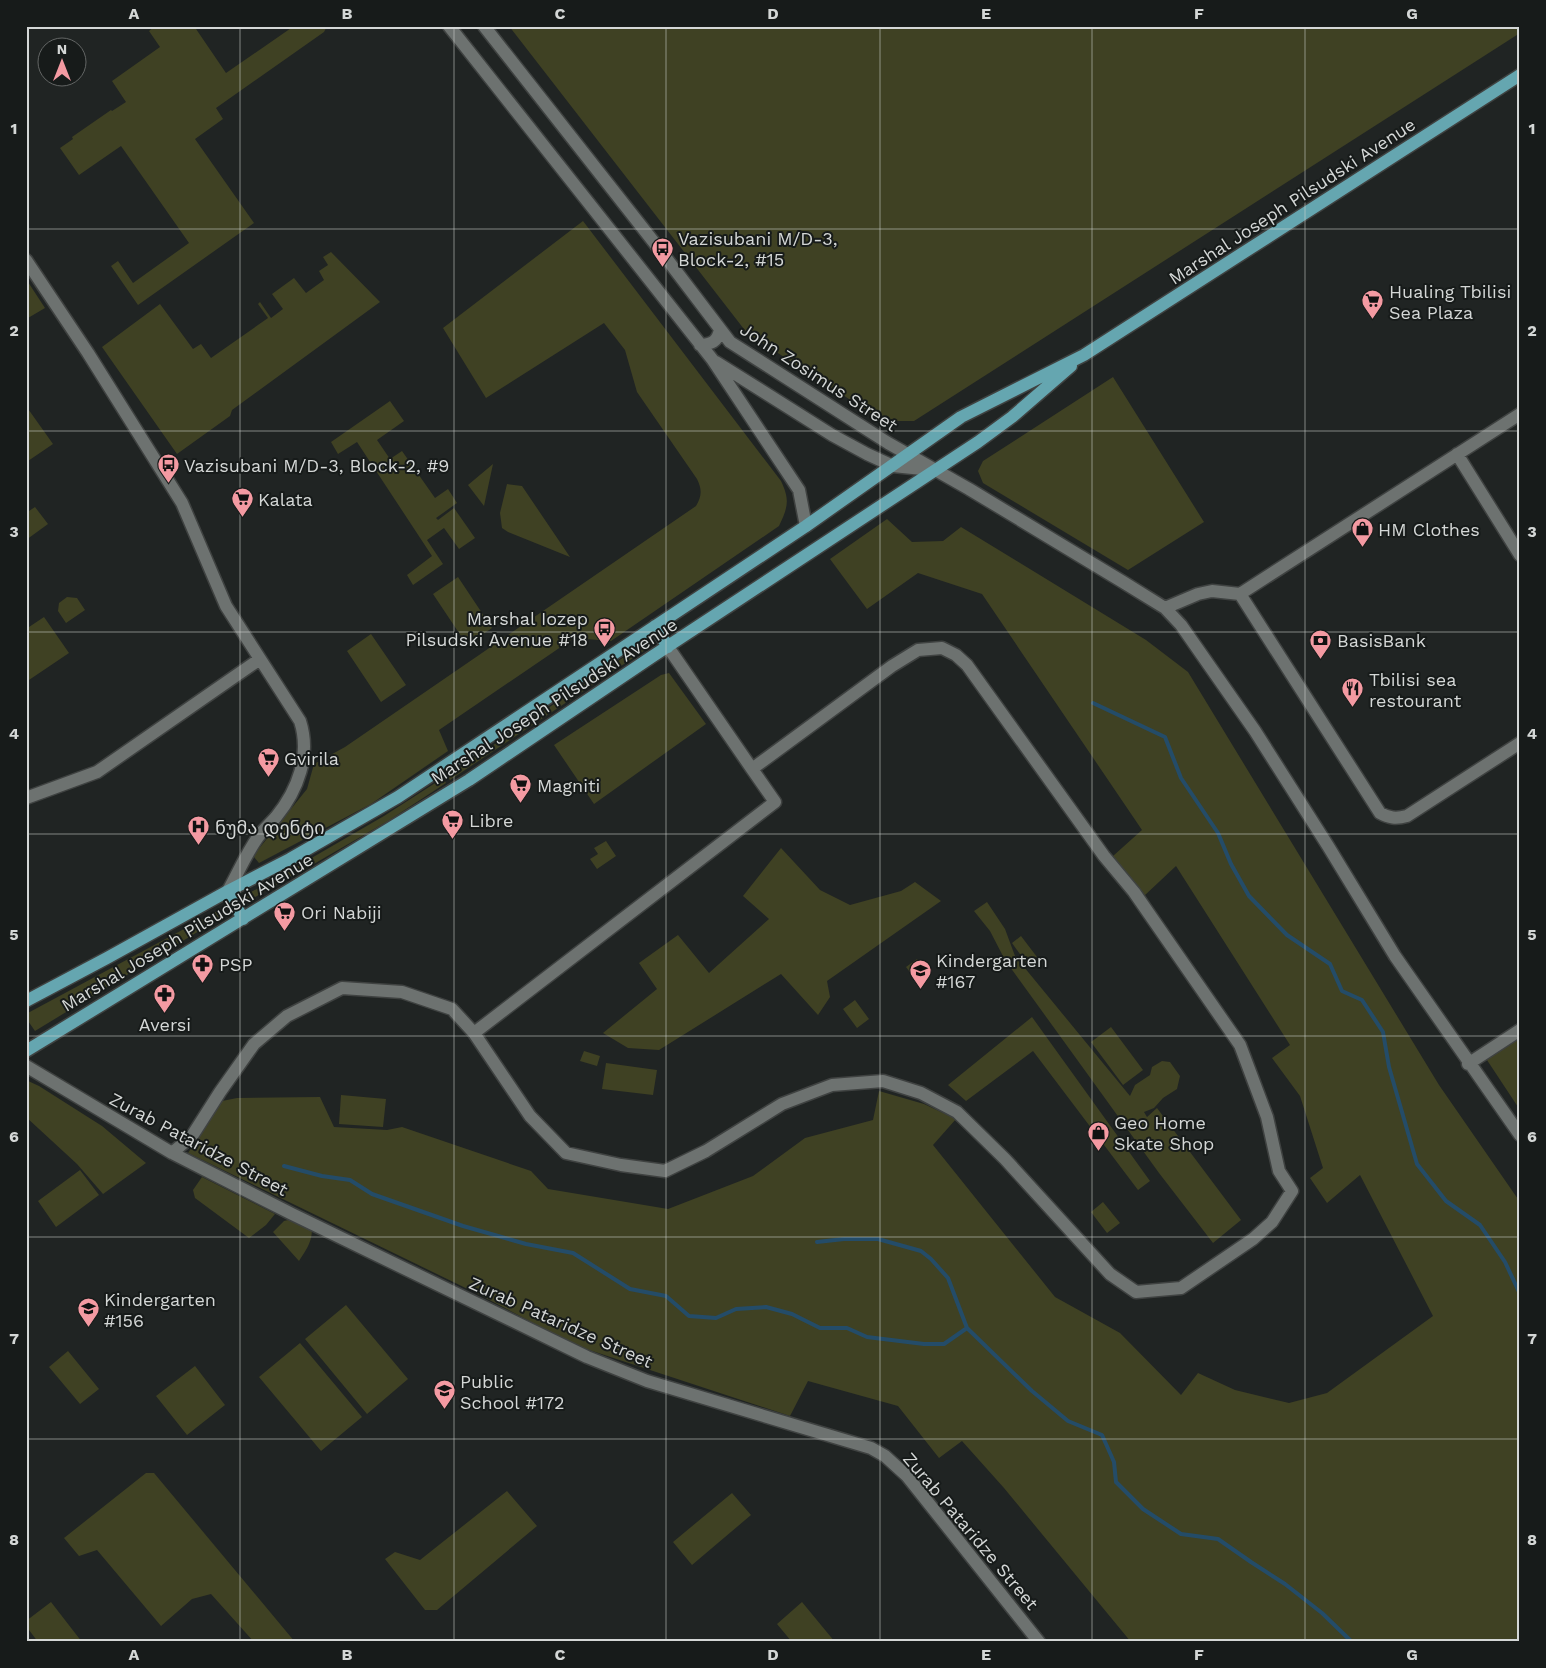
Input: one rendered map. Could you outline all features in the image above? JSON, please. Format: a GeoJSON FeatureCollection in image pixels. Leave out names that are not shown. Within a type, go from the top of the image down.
{"type":"FeatureCollection","features":[{"type":"Feature","properties":{"kind":"main road","name":"Marshal Joseph Pilsudski Avenue"},"geometry":{"type":"LineString","coordinates":[[26,1000],[290,859],[398,796],[806,526],[961,417],[1084,355],[1520,75]]}},
{"type":"Feature","properties":{"kind":"main road","name":"Marshal Joseph Pilsudski Avenue"},"geometry":{"type":"LineString","coordinates":[[26,1051],[469,780],[978,442],[1012,417],[1084,355]]}},
{"type":"Feature","properties":{"kind":"main road"},"geometry":{"type":"LineString","coordinates":[[655,626],[668,647]]}},
{"type":"Feature","properties":{"kind":"main road"},"geometry":{"type":"LineString","coordinates":[[228,891],[243,919]]}},
{"type":"Feature","properties":{"kind":"street","name":"John Zosimus Street"},"geometry":{"type":"LineString","coordinates":[[449,26],[712,359],[799,490],[806,526]]}},
{"type":"Feature","properties":{"kind":"street","name":"John Zosimus Street"},"geometry":{"type":"LineString","coordinates":[[484,26],[730,342],[888,443],[936,470]]}},
{"type":"Feature","properties":{"kind":"street"},"geometry":{"type":"LineString","coordinates":[[26,260],[88,353],[182,502],[226,606],[297,714],[304,734],[305,750],[299,777],[292,795],[276,818],[258,836],[228,891]]}},
{"type":"Feature","properties":{"kind":"street"},"geometry":{"type":"LineString","coordinates":[[700,345],[714,342],[718,338],[720,330]]}},
{"type":"Feature","properties":{"kind":"street","name":"John Zosimus Street"},"geometry":{"type":"LineString","coordinates":[[712,359],[832,435],[893,466],[936,470]]}},
{"type":"Feature","properties":{"kind":"street"},"geometry":{"type":"LineString","coordinates":[[1165,608],[1198,594],[1212,591],[1240,594],[1520,414]]}},
{"type":"Feature","properties":{"kind":"street"},"geometry":{"type":"LineString","coordinates":[[1456,454],[1520,555]]}},
{"type":"Feature","properties":{"kind":"street"},"geometry":{"type":"LineString","coordinates":[[936,470],[1165,608],[1181,625],[1255,731],[1328,846],[1394,956],[1468,1064],[1520,1135]]}},
{"type":"Feature","properties":{"kind":"street"},"geometry":{"type":"LineString","coordinates":[[1240,594],[1380,813],[1387,817],[1407,816],[1520,743]]}},
{"type":"Feature","properties":{"kind":"street"},"geometry":{"type":"LineString","coordinates":[[474,1033],[775,802],[668,647]]}},
{"type":"Feature","properties":{"kind":"street"},"geometry":{"type":"LineString","coordinates":[[172,1153],[192,1136],[254,1044],[287,1016],[342,988],[402,992],[452,1009],[474,1033],[530,1116],[566,1152],[621,1165],[665,1171],[706,1151],[782,1104],[832,1085],[883,1081],[921,1092],[956,1112],[1005,1159],[1110,1274],[1136,1292],[1181,1288],[1253,1239],[1272,1222],[1292,1191],[1279,1171],[1267,1117],[1240,1045],[1134,892],[1104,856],[967,665],[956,655],[942,648],[918,650],[892,666],[752,769]]}},
{"type":"Feature","properties":{"kind":"street"},"geometry":{"type":"LineString","coordinates":[[26,798],[97,772],[260,659]]}},
{"type":"Feature","properties":{"kind":"street"},"geometry":{"type":"LineString","coordinates":[[1468,1064],[1520,1030]]}},
{"type":"Feature","properties":{"kind":"street","name":"Zurab Pataridze Street"},"geometry":{"type":"LineString","coordinates":[[26,1066],[172,1153],[292,1214],[587,1357],[647,1380],[871,1448],[885,1456],[907,1476],[1039,1642]]}},
{"type":"Feature","properties":{"kind":"green space"},"geometry":{"type":"Polygon","coordinates":[[[155,26],[194,26],[226,73],[294,26],[327,26],[324,32],[216,108],[223,119],[195,139],[254,223],[138,305],[111,266],[118,261],[133,283],[189,243],[121,146],[79,175],[60,148],[73,139],[72,137],[126,102],[112,81],[160,47],[149,31],[155,26]]]}},
{"type":"Feature","properties":{"kind":"green space"},"geometry":{"type":"Polygon","coordinates":[[[509,26],[1520,26],[1520,33],[914,421],[883,421],[747,333],[509,26]]]}},
{"type":"Feature","properties":{"kind":"green space"},"geometry":{"type":"Polygon","coordinates":[[[583,221],[781,481],[786,493],[787,504],[779,526],[611,641],[574,638],[439,730],[448,751],[371,804],[259,863],[254,857],[257,851],[307,789],[314,764],[345,747],[696,506],[701,492],[697,479],[637,392],[625,350],[604,323],[486,398],[443,328],[583,221]]]}},
{"type":"Feature","properties":{"kind":"green space"},"geometry":{"type":"Polygon","coordinates":[[[331,252],[380,302],[232,410],[230,416],[177,454],[102,347],[160,304],[193,349],[201,344],[211,358],[268,318],[258,304],[260,302],[271,318],[283,309],[272,294],[294,278],[306,293],[324,280],[319,271],[328,265],[323,257],[331,252]]]}},
{"type":"Feature","properties":{"kind":"green space"},"geometry":{"type":"Polygon","coordinates":[[[26,279],[45,308],[28,318],[26,315],[26,279]]]}},
{"type":"Feature","properties":{"kind":"green space"},"geometry":{"type":"Polygon","coordinates":[[[1113,377],[1204,522],[1128,570],[983,483],[978,471],[983,461],[1113,377]]]}},
{"type":"Feature","properties":{"kind":"green space"},"geometry":{"type":"Polygon","coordinates":[[[390,401],[404,421],[377,440],[390,459],[402,451],[435,498],[448,489],[457,503],[436,518],[438,520],[454,508],[475,538],[459,549],[444,528],[427,540],[443,564],[413,585],[407,575],[432,556],[357,442],[338,454],[331,442],[390,401]]]}},
{"type":"Feature","properties":{"kind":"green space"},"geometry":{"type":"Polygon","coordinates":[[[26,406],[53,444],[28,461],[26,458],[26,406]]]}},
{"type":"Feature","properties":{"kind":"green space"},"geometry":{"type":"Polygon","coordinates":[[[493,464],[484,506],[468,485],[493,464]]]}},
{"type":"Feature","properties":{"kind":"green space"},"geometry":{"type":"Polygon","coordinates":[[[507,484],[522,486],[570,557],[502,528],[500,513],[507,484]]]}},
{"type":"Feature","properties":{"kind":"green space"},"geometry":{"type":"Polygon","coordinates":[[[35,507],[48,524],[26,540],[26,513],[35,507]]]}},
{"type":"Feature","properties":{"kind":"green space"},"geometry":{"type":"Polygon","coordinates":[[[887,519],[912,542],[943,541],[961,527],[1146,640],[1188,672],[1439,1085],[1520,1202],[1520,1642],[1131,1642],[1004,1488],[962,1441],[939,1458],[898,1406],[808,1381],[790,1416],[577,1346],[478,1294],[188,1153],[222,1101],[237,1098],[320,1097],[334,1127],[387,1130],[402,1127],[531,1171],[548,1189],[668,1209],[753,1176],[805,1138],[873,1120],[879,1091],[924,1104],[956,1119],[933,1145],[1055,1297],[1120,1333],[1181,1395],[1198,1373],[1235,1390],[1289,1403],[1327,1393],[1433,1316],[1360,1175],[1327,1203],[1310,1178],[1323,1168],[1300,1096],[1272,1058],[1290,1045],[1176,866],[1144,896],[1113,856],[1142,830],[982,594],[918,573],[867,609],[830,559],[887,519]]]}},
{"type":"Feature","properties":{"kind":"green space"},"geometry":{"type":"Polygon","coordinates":[[[458,577],[492,628],[467,645],[433,594],[458,577]]]}},
{"type":"Feature","properties":{"kind":"green space"},"geometry":{"type":"Polygon","coordinates":[[[67,597],[77,598],[85,610],[66,623],[58,611],[59,603],[67,597]]]}},
{"type":"Feature","properties":{"kind":"green space"},"geometry":{"type":"Polygon","coordinates":[[[44,617],[69,653],[26,682],[26,629],[44,617]]]}},
{"type":"Feature","properties":{"kind":"green space"},"geometry":{"type":"Polygon","coordinates":[[[371,634],[406,685],[381,702],[347,651],[371,634]]]}},
{"type":"Feature","properties":{"kind":"green space"},"geometry":{"type":"Polygon","coordinates":[[[642,645],[645,650],[450,780],[447,776],[642,645]]]}},
{"type":"Feature","properties":{"kind":"green space"},"geometry":{"type":"Polygon","coordinates":[[[669,673],[706,724],[594,804],[554,745],[661,675],[669,673]]]}},
{"type":"Feature","properties":{"kind":"green space"},"geometry":{"type":"Polygon","coordinates":[[[443,778],[446,783],[388,821],[300,872],[296,867],[384,816],[443,778]]]}},
{"type":"Feature","properties":{"kind":"green space"},"geometry":{"type":"Polygon","coordinates":[[[606,841],[616,856],[597,869],[590,859],[598,854],[594,848],[606,841]]]}},
{"type":"Feature","properties":{"kind":"green space"},"geometry":{"type":"Polygon","coordinates":[[[781,848],[820,890],[850,905],[901,891],[915,882],[941,901],[827,981],[830,997],[818,1015],[781,974],[659,1050],[628,1048],[603,1033],[657,989],[639,963],[678,935],[709,973],[769,919],[743,896],[781,848]]]}},
{"type":"Feature","properties":{"kind":"green space"},"geometry":{"type":"Polygon","coordinates":[[[293,869],[295,874],[245,903],[243,902],[242,897],[293,869]]]}},
{"type":"Feature","properties":{"kind":"green space"},"geometry":{"type":"Polygon","coordinates":[[[987,902],[1005,929],[1015,956],[1130,1096],[1135,1085],[1150,1075],[1152,1067],[1162,1061],[1170,1062],[1180,1076],[1177,1089],[1163,1098],[1154,1108],[1144,1112],[1147,1117],[1157,1108],[1241,1220],[1213,1243],[1159,1173],[1005,960],[990,931],[974,911],[987,902]]]}},
{"type":"Feature","properties":{"kind":"green space"},"geometry":{"type":"Polygon","coordinates":[[[223,908],[227,914],[35,1031],[26,1018],[26,1014],[223,908]]]}},
{"type":"Feature","properties":{"kind":"green space"},"geometry":{"type":"Polygon","coordinates":[[[1021,936],[1037,957],[1027,964],[1012,943],[1021,936]]]}},
{"type":"Feature","properties":{"kind":"green space"},"geometry":{"type":"Polygon","coordinates":[[[917,959],[923,968],[913,976],[906,967],[917,959]]]}},
{"type":"Feature","properties":{"kind":"green space"},"geometry":{"type":"Polygon","coordinates":[[[855,1000],[869,1019],[857,1028],[843,1009],[855,1000]]]}},
{"type":"Feature","properties":{"kind":"green space"},"geometry":{"type":"Polygon","coordinates":[[[1032,1017],[1150,1181],[1138,1190],[1033,1051],[966,1101],[948,1085],[1032,1017]]]}},
{"type":"Feature","properties":{"kind":"green space"},"geometry":{"type":"Polygon","coordinates":[[[1111,1027],[1143,1070],[1123,1085],[1091,1042],[1111,1027]]]}},
{"type":"Feature","properties":{"kind":"green space"},"geometry":{"type":"Polygon","coordinates":[[[1520,1030],[1520,1110],[1483,1054],[1520,1030]]]}},
{"type":"Feature","properties":{"kind":"green space"},"geometry":{"type":"Polygon","coordinates":[[[584,1051],[600,1056],[597,1066],[580,1061],[584,1051]]]}},
{"type":"Feature","properties":{"kind":"green space"},"geometry":{"type":"Polygon","coordinates":[[[606,1063],[657,1070],[653,1095],[602,1089],[606,1063]]]}},
{"type":"Feature","properties":{"kind":"green space"},"geometry":{"type":"Polygon","coordinates":[[[26,1080],[39,1086],[102,1126],[146,1163],[103,1194],[77,1164],[26,1117],[26,1080]]]}},
{"type":"Feature","properties":{"kind":"green space"},"geometry":{"type":"Polygon","coordinates":[[[341,1095],[386,1099],[383,1127],[339,1124],[341,1095]]]}},
{"type":"Feature","properties":{"kind":"green space"},"geometry":{"type":"Polygon","coordinates":[[[80,1170],[99,1195],[56,1227],[38,1201],[80,1170]]]}},
{"type":"Feature","properties":{"kind":"green space"},"geometry":{"type":"Polygon","coordinates":[[[202,1177],[275,1214],[266,1225],[249,1238],[195,1198],[193,1190],[202,1177]]]}},
{"type":"Feature","properties":{"kind":"green space"},"geometry":{"type":"Polygon","coordinates":[[[1103,1202],[1120,1223],[1107,1233],[1091,1212],[1103,1202]]]}},
{"type":"Feature","properties":{"kind":"green space"},"geometry":{"type":"Polygon","coordinates":[[[288,1220],[312,1231],[306,1250],[299,1261],[273,1232],[284,1221],[288,1220]]]}},
{"type":"Feature","properties":{"kind":"green space"},"geometry":{"type":"Polygon","coordinates":[[[346,1305],[408,1379],[367,1414],[305,1339],[346,1305]]]}},
{"type":"Feature","properties":{"kind":"green space"},"geometry":{"type":"Polygon","coordinates":[[[300,1343],[362,1417],[321,1451],[259,1377],[300,1343]]]}},
{"type":"Feature","properties":{"kind":"green space"},"geometry":{"type":"Polygon","coordinates":[[[68,1351],[99,1389],[80,1404],[49,1367],[68,1351]]]}},
{"type":"Feature","properties":{"kind":"green space"},"geometry":{"type":"Polygon","coordinates":[[[195,1366],[225,1405],[187,1435],[156,1396],[195,1366]]]}},
{"type":"Feature","properties":{"kind":"green space"},"geometry":{"type":"Polygon","coordinates":[[[146,1473],[154,1473],[295,1642],[254,1642],[211,1594],[192,1599],[161,1626],[97,1550],[79,1556],[64,1538],[146,1473]]]}},
{"type":"Feature","properties":{"kind":"green space"},"geometry":{"type":"Polygon","coordinates":[[[507,1491],[537,1526],[437,1610],[425,1610],[385,1559],[395,1552],[420,1560],[507,1491]]]}},
{"type":"Feature","properties":{"kind":"green space"},"geometry":{"type":"Polygon","coordinates":[[[732,1493],[751,1515],[692,1565],[673,1542],[732,1493]]]}},
{"type":"Feature","properties":{"kind":"green space"},"geometry":{"type":"Polygon","coordinates":[[[51,1602],[82,1642],[38,1642],[26,1626],[26,1621],[51,1602]]]}},
{"type":"Feature","properties":{"kind":"green space"},"geometry":{"type":"Polygon","coordinates":[[[802,1602],[835,1642],[792,1642],[777,1624],[802,1602]]]}},
{"type":"Feature","properties":{"kind":"waterway"},"geometry":{"type":"LineString","coordinates":[[1093,703],[1165,737],[1181,778],[1218,833],[1231,864],[1249,896],[1287,935],[1330,964],[1342,991],[1362,1000],[1383,1032],[1389,1067],[1417,1164],[1446,1201],[1480,1225],[1505,1262],[1520,1294]]}},
{"type":"Feature","properties":{"kind":"waterway"},"geometry":{"type":"LineString","coordinates":[[284,1166],[322,1176],[350,1180],[372,1194],[463,1226],[526,1244],[573,1253],[630,1289],[666,1296],[689,1316],[716,1318],[736,1309],[766,1307],[792,1314],[820,1328],[847,1328],[867,1337],[924,1344],[944,1344],[967,1328]]}},
{"type":"Feature","properties":{"kind":"waterway"},"geometry":{"type":"LineString","coordinates":[[817,1242],[844,1239],[878,1239],[921,1251],[948,1278],[967,1328],[1032,1391],[1068,1421],[1102,1435],[1114,1462],[1116,1482],[1143,1509],[1181,1534],[1218,1539],[1285,1584],[1322,1613],[1352,1642]]}},
{"type":"Feature","properties":{"kind":"place","name":"Vazisubani M/D-3, Block-2, #15"},"geometry":{"type":"Point","coordinates":[662,267]}},
{"type":"Feature","properties":{"kind":"place","name":"Hualing Tbilisi Sea Plaza"},"geometry":{"type":"Point","coordinates":[1373,320]}},
{"type":"Feature","properties":{"kind":"place","name":"Vazisubani M/D-3, Block-2, #9"},"geometry":{"type":"Point","coordinates":[168,484]}},
{"type":"Feature","properties":{"kind":"place","name":"Kalata"},"geometry":{"type":"Point","coordinates":[242,518]}},
{"type":"Feature","properties":{"kind":"place","name":"HM Clothes"},"geometry":{"type":"Point","coordinates":[1362,548]}},
{"type":"Feature","properties":{"kind":"place","name":"Marshal Iozep Pilsudski Avenue #18"},"geometry":{"type":"Point","coordinates":[604,647]}},
{"type":"Feature","properties":{"kind":"place","name":"BasisBank"},"geometry":{"type":"Point","coordinates":[1321,659]}},
{"type":"Feature","properties":{"kind":"place","name":"Tbilisi sea restourant"},"geometry":{"type":"Point","coordinates":[1353,708]}},
{"type":"Feature","properties":{"kind":"place","name":"Gvirila"},"geometry":{"type":"Point","coordinates":[268,777]}},
{"type":"Feature","properties":{"kind":"place","name":"Magniti"},"geometry":{"type":"Point","coordinates":[521,804]}},
{"type":"Feature","properties":{"kind":"place","name":"Libre"},"geometry":{"type":"Point","coordinates":[453,839]}},
{"type":"Feature","properties":{"kind":"place","name":"ნუმა დენტი"},"geometry":{"type":"Point","coordinates":[199,846]}},
{"type":"Feature","properties":{"kind":"place","name":"Ori Nabiji"},"geometry":{"type":"Point","coordinates":[285,931]}},
{"type":"Feature","properties":{"kind":"place","name":"PSP"},"geometry":{"type":"Point","coordinates":[203,983]}},
{"type":"Feature","properties":{"kind":"place","name":"Kindergarten #167"},"geometry":{"type":"Point","coordinates":[920,989]}},
{"type":"Feature","properties":{"kind":"place","name":"Aversi"},"geometry":{"type":"Point","coordinates":[165,1013]}},
{"type":"Feature","properties":{"kind":"place","name":"Geo Home Skate Shop"},"geometry":{"type":"Point","coordinates":[1098,1151]}},
{"type":"Feature","properties":{"kind":"place","name":"Kindergarten #156"},"geometry":{"type":"Point","coordinates":[88,1328]}},
{"type":"Feature","properties":{"kind":"place","name":"Public School #172"},"geometry":{"type":"Point","coordinates":[444,1410]}}]}
